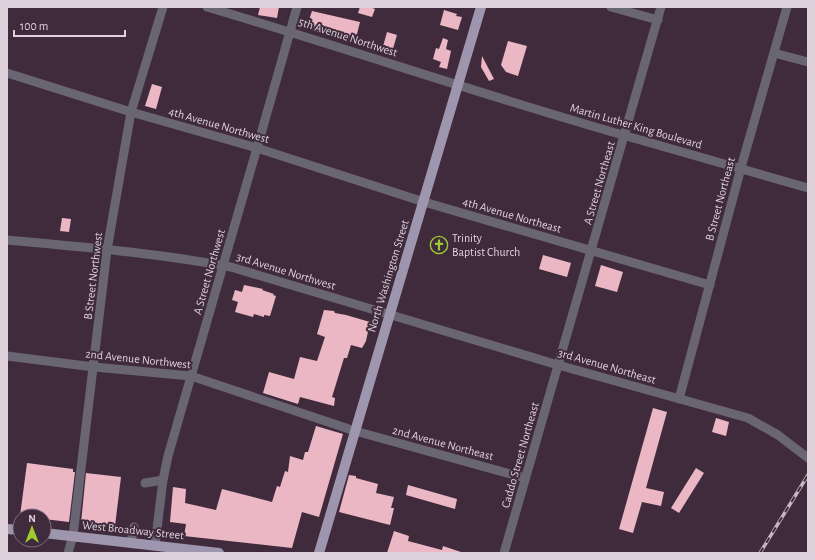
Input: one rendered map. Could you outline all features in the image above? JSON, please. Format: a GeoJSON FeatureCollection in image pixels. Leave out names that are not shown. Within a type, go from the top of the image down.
{"type":"FeatureCollection","features":[{"type":"Feature","properties":{"kind":"main road","name":"North Washington Street"},"geometry":{"type":"LineString","coordinates":[[319,553],[481,7]]}},
{"type":"Feature","properties":{"kind":"main road","name":"West Broadway Street"},"geometry":{"type":"LineString","coordinates":[[52,534],[131,542],[213,553]]}},
{"type":"Feature","properties":{"kind":"street","name":"B Street Northwest"},"geometry":{"type":"LineString","coordinates":[[68,553],[73,536],[107,250],[131,112],[163,7]]}},
{"type":"Feature","properties":{"kind":"street","name":"5th Avenue Northwest"},"geometry":{"type":"LineString","coordinates":[[207,7],[290,31],[458,86]]}},
{"type":"Feature","properties":{"kind":"street","name":"A Street Northwest"},"geometry":{"type":"LineString","coordinates":[[155,545],[163,480],[168,456],[297,7]]}},
{"type":"Feature","properties":{"kind":"street"},"geometry":{"type":"LineString","coordinates":[[610,7],[658,20]]}},
{"type":"Feature","properties":{"kind":"street","name":"A Street Northeast"},"geometry":{"type":"LineString","coordinates":[[558,364],[662,7]]}},
{"type":"Feature","properties":{"kind":"street","name":"B Street Northeast"},"geometry":{"type":"LineString","coordinates":[[679,399],[787,7]]}},
{"type":"Feature","properties":{"kind":"street"},"geometry":{"type":"LineString","coordinates":[[774,53],[808,62]]}},
{"type":"Feature","properties":{"kind":"street","name":"4th Avenue Northwest"},"geometry":{"type":"LineString","coordinates":[[7,73],[131,112],[257,148],[424,202]]}},
{"type":"Feature","properties":{"kind":"street","name":"Martin Luther King Boulevard"},"geometry":{"type":"LineString","coordinates":[[458,86],[625,136],[808,188]]}},
{"type":"Feature","properties":{"kind":"street","name":"4th Avenue Northeast"},"geometry":{"type":"LineString","coordinates":[[424,202],[710,285]]}},
{"type":"Feature","properties":{"kind":"street","name":"3rd Avenue Northwest"},"geometry":{"type":"LineString","coordinates":[[7,240],[107,250],[223,266],[390,315]]}},
{"type":"Feature","properties":{"kind":"street","name":"3rd Avenue Northeast"},"geometry":{"type":"LineString","coordinates":[[390,315],[752,420],[778,435],[808,458]]}},
{"type":"Feature","properties":{"kind":"street","name":"2nd Avenue Northwest"},"geometry":{"type":"LineString","coordinates":[[7,356],[94,367],[191,376],[354,431]]}},
{"type":"Feature","properties":{"kind":"street","name":"Caddo Street Northeast"},"geometry":{"type":"LineString","coordinates":[[504,553],[558,364]]}},
{"type":"Feature","properties":{"kind":"street","name":"2nd Avenue Northeast"},"geometry":{"type":"LineString","coordinates":[[354,431],[526,478]]}},
{"type":"Feature","properties":{"kind":"street"},"geometry":{"type":"LineString","coordinates":[[145,483],[163,480]]}},
{"type":"Feature","properties":{"kind":"street"},"geometry":{"type":"LineString","coordinates":[[131,542],[134,527]]}},
{"type":"Feature","properties":{"kind":"building"},"geometry":{"type":"Polygon","coordinates":[[[260,7],[279,7],[277,18],[258,15],[260,7]]]}},
{"type":"Feature","properties":{"kind":"building"},"geometry":{"type":"Polygon","coordinates":[[[360,7],[370,7],[375,9],[372,17],[358,13],[360,7]]]}},
{"type":"Feature","properties":{"kind":"building"},"geometry":{"type":"Polygon","coordinates":[[[444,10],[457,14],[456,16],[462,17],[458,30],[440,25],[444,10]]]}},
{"type":"Feature","properties":{"kind":"building"},"geometry":{"type":"Polygon","coordinates":[[[312,11],[360,22],[355,42],[306,29],[312,11]]]}},
{"type":"Feature","properties":{"kind":"building"},"geometry":{"type":"Polygon","coordinates":[[[387,32],[397,35],[392,52],[382,50],[387,32]]]}},
{"type":"Feature","properties":{"kind":"building"},"geometry":{"type":"Polygon","coordinates":[[[443,38],[448,40],[446,49],[451,51],[447,69],[439,67],[441,62],[433,59],[436,48],[439,49],[443,38]]]}},
{"type":"Feature","properties":{"kind":"building"},"geometry":{"type":"Polygon","coordinates":[[[508,41],[527,46],[518,76],[506,72],[501,65],[508,41]]]}},
{"type":"Feature","properties":{"kind":"building"},"geometry":{"type":"Polygon","coordinates":[[[482,56],[494,79],[489,81],[481,67],[482,56]]]}},
{"type":"Feature","properties":{"kind":"building"},"geometry":{"type":"Polygon","coordinates":[[[152,84],[162,87],[156,109],[145,106],[152,84]]]}},
{"type":"Feature","properties":{"kind":"building"},"geometry":{"type":"Polygon","coordinates":[[[62,218],[71,219],[69,232],[60,231],[62,218]]]}},
{"type":"Feature","properties":{"kind":"building"},"geometry":{"type":"Polygon","coordinates":[[[543,255],[571,263],[567,277],[539,269],[543,255]]]}},
{"type":"Feature","properties":{"kind":"building"},"geometry":{"type":"Polygon","coordinates":[[[601,265],[623,272],[617,292],[595,286],[601,265]]]}},
{"type":"Feature","properties":{"kind":"building"},"geometry":{"type":"Polygon","coordinates":[[[244,285],[263,289],[262,290],[276,296],[270,316],[264,315],[264,317],[254,314],[253,317],[235,312],[238,302],[232,300],[235,290],[242,292],[244,285]]]}},
{"type":"Feature","properties":{"kind":"building"},"geometry":{"type":"Polygon","coordinates":[[[324,310],[334,311],[335,313],[370,322],[366,341],[362,348],[351,345],[347,358],[344,358],[332,397],[335,398],[334,406],[300,397],[298,404],[263,393],[269,372],[294,379],[300,357],[317,361],[325,337],[317,334],[324,310]]]}},
{"type":"Feature","properties":{"kind":"building"},"geometry":{"type":"Polygon","coordinates":[[[653,408],[667,412],[646,488],[664,492],[661,506],[642,502],[633,533],[619,529],[653,408]]]}},
{"type":"Feature","properties":{"kind":"building"},"geometry":{"type":"Polygon","coordinates":[[[716,418],[729,422],[726,436],[712,432],[716,418]]]}},
{"type":"Feature","properties":{"kind":"building"},"geometry":{"type":"Polygon","coordinates":[[[316,426],[343,434],[319,517],[302,512],[292,548],[184,536],[186,524],[170,522],[173,487],[186,489],[185,503],[216,510],[222,489],[272,502],[277,486],[280,487],[285,471],[288,472],[290,456],[303,460],[305,452],[308,452],[316,426]]]}},
{"type":"Feature","properties":{"kind":"building"},"geometry":{"type":"Polygon","coordinates":[[[27,463],[73,469],[73,472],[75,472],[69,522],[52,520],[52,508],[21,508],[27,463]]]}},
{"type":"Feature","properties":{"kind":"building"},"geometry":{"type":"Polygon","coordinates":[[[696,468],[704,473],[679,513],[671,508],[696,468]]]}},
{"type":"Feature","properties":{"kind":"building"},"geometry":{"type":"Polygon","coordinates":[[[86,473],[121,477],[115,526],[81,523],[86,473]]]}},
{"type":"Feature","properties":{"kind":"building"},"geometry":{"type":"Polygon","coordinates":[[[349,475],[378,484],[376,493],[394,497],[391,508],[394,508],[390,525],[339,512],[349,475]]]}},
{"type":"Feature","properties":{"kind":"building"},"geometry":{"type":"Polygon","coordinates":[[[408,485],[457,499],[455,509],[406,495],[408,485]]]}},
{"type":"Feature","properties":{"kind":"building"},"geometry":{"type":"Polygon","coordinates":[[[394,531],[409,536],[408,541],[442,550],[443,546],[461,553],[387,553],[394,531]]]}},
{"type":"Feature","properties":{"kind":"railway"},"geometry":{"type":"LineString","coordinates":[[760,553],[808,475]]}},
{"type":"Feature","properties":{"kind":"place","name":"Trinity Baptist Church"},"geometry":{"type":"Point","coordinates":[439,245]}}]}
